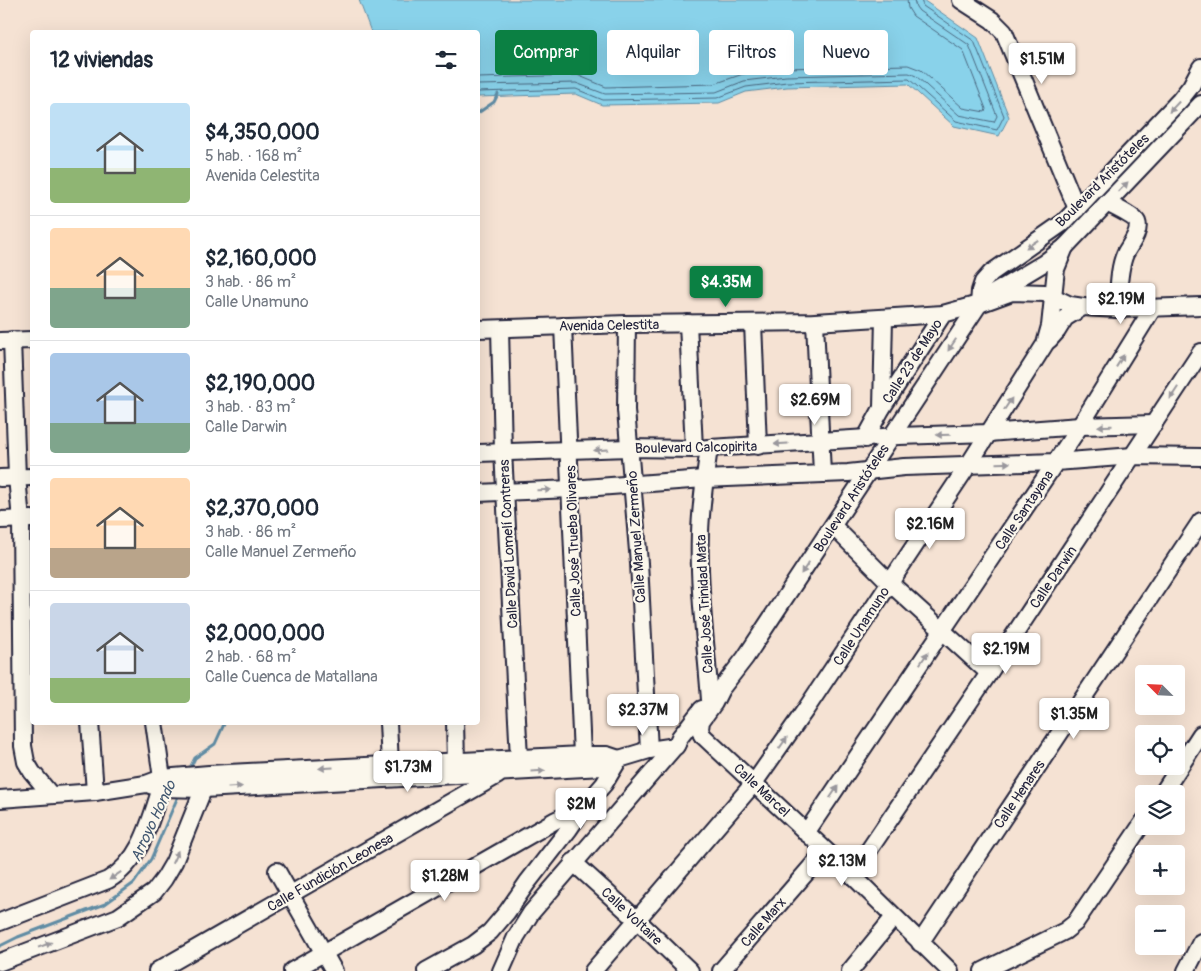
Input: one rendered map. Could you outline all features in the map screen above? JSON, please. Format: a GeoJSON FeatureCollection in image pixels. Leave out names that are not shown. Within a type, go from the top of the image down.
{"type":"FeatureCollection","features":[{"type":"Feature","properties":{"kind":"street"},"geometry":{"type":"LineString","coordinates":[[960,0],[992,20],[1004,32],[1077,209]]}},
{"type":"Feature","properties":{"kind":"street","name":"Boulevard Aristóteles"},"geometry":{"type":"LineString","coordinates":[[979,304],[983,282],[991,272],[1050,233],[1077,209],[1180,100],[1191,86],[1201,67]]}},
{"type":"Feature","properties":{"kind":"street","name":"Boulevard Aristóteles"},"geometry":{"type":"LineString","coordinates":[[676,746],[680,737],[745,658],[979,304],[992,294],[1044,264],[1065,247],[1201,104]]}},
{"type":"Feature","properties":{"kind":"street"},"geometry":{"type":"LineString","coordinates":[[1107,203],[1135,219],[1138,224],[1138,230],[1124,255],[1117,309]]}},
{"type":"Feature","properties":{"kind":"street","name":"Calle Unamuno"},"geometry":{"type":"LineString","coordinates":[[593,971],[754,783],[806,709],[969,464],[1045,344],[1050,326],[1056,269],[1065,247]]}},
{"type":"Feature","properties":{"kind":"street"},"geometry":{"type":"LineString","coordinates":[[979,304],[1012,292],[1045,293],[1053,295],[1070,305],[1082,307],[1117,309],[1201,306]]}},
{"type":"Feature","properties":{"kind":"street","name":"Avenida Celestita"},"geometry":{"type":"LineString","coordinates":[[480,329],[627,324],[815,322],[942,314],[979,304]]}},
{"type":"Feature","properties":{"kind":"street"},"geometry":{"type":"LineString","coordinates":[[1045,344],[1057,331],[1065,318],[1082,307]]}},
{"type":"Feature","properties":{"kind":"street","name":"Calle Santayana"},"geometry":{"type":"LineString","coordinates":[[806,833],[1080,426],[1153,308]]}},
{"type":"Feature","properties":{"kind":"street","name":"Calle 23 de Mayo"},"geometry":{"type":"LineString","coordinates":[[865,439],[882,408],[942,314]]}},
{"type":"Feature","properties":{"kind":"street","name":"Calle 23 de Mayo"},"geometry":{"type":"LineString","coordinates":[[882,408],[884,318]]}},
{"type":"Feature","properties":{"kind":"street"},"geometry":{"type":"LineString","coordinates":[[815,322],[822,474]]}},
{"type":"Feature","properties":{"kind":"street"},"geometry":{"type":"LineString","coordinates":[[754,323],[758,446]]}},
{"type":"Feature","properties":{"kind":"street","name":"Calle Manuel Zermeño"},"geometry":{"type":"LineString","coordinates":[[627,324],[626,410],[639,563],[649,750]]}},
{"type":"Feature","properties":{"kind":"street","name":"Calle José Trinidad Mata"},"geometry":{"type":"LineString","coordinates":[[688,324],[704,479],[700,565],[715,694]]}},
{"type":"Feature","properties":{"kind":"street","name":"Calle José Trueba Olivares"},"geometry":{"type":"LineString","coordinates":[[563,326],[582,755]]}},
{"type":"Feature","properties":{"kind":"street","name":"Calle David Lomelí Contreras"},"geometry":{"type":"LineString","coordinates":[[500,329],[503,451],[519,758]]}},
{"type":"Feature","properties":{"kind":"street"},"geometry":{"type":"LineString","coordinates":[[30,340],[6,341],[25,477],[27,519],[23,746],[26,762],[51,795]]}},
{"type":"Feature","properties":{"kind":"street","name":"Calle Darwin"},"geometry":{"type":"LineString","coordinates":[[852,875],[989,673],[1201,352]]}},
{"type":"Feature","properties":{"kind":"street","name":"Boulevard Calcopirita"},"geometry":{"type":"LineString","coordinates":[[480,453],[629,448],[701,449],[891,437],[988,434],[1080,426],[1154,424]]}},
{"type":"Feature","properties":{"kind":"street"},"geometry":{"type":"LineString","coordinates":[[480,493],[570,489],[704,479],[822,474],[904,467],[1056,462],[1133,456],[1201,457]]}},
{"type":"Feature","properties":{"kind":"street"},"geometry":{"type":"LineString","coordinates":[[0,478],[25,477]]}},
{"type":"Feature","properties":{"kind":"street"},"geometry":{"type":"LineString","coordinates":[[0,520],[27,519]]}},
{"type":"Feature","properties":{"kind":"street","name":"Calle Henares"},"geometry":{"type":"LineString","coordinates":[[920,942],[1201,521]]}},
{"type":"Feature","properties":{"kind":"street"},"geometry":{"type":"LineString","coordinates":[[833,526],[890,583],[989,673]]}},
{"type":"Feature","properties":{"kind":"street","name":"Boulevard Aristóteles"},"geometry":{"type":"LineString","coordinates":[[501,971],[516,937],[531,913],[573,862],[684,738],[702,735],[700,725],[714,703],[715,694]]}},
{"type":"Feature","properties":{"kind":"street"},"geometry":{"type":"LineString","coordinates":[[90,725],[95,792]]}},
{"type":"Feature","properties":{"kind":"street"},"geometry":{"type":"LineString","coordinates":[[154,725],[157,752],[171,783]]}},
{"type":"Feature","properties":{"kind":"street"},"geometry":{"type":"LineString","coordinates":[[388,725],[390,765]]}},
{"type":"Feature","properties":{"kind":"street"},"geometry":{"type":"LineString","coordinates":[[455,725],[456,762]]}},
{"type":"Feature","properties":{"kind":"street"},"geometry":{"type":"LineString","coordinates":[[1168,785],[1201,734]]}},
{"type":"Feature","properties":{"kind":"street","name":"Calle Marcel"},"geometry":{"type":"LineString","coordinates":[[702,735],[852,875],[950,971]]}},
{"type":"Feature","properties":{"kind":"street"},"geometry":{"type":"LineString","coordinates":[[206,781],[502,773],[603,767],[618,759],[649,750],[676,746]]}},
{"type":"Feature","properties":{"kind":"street"},"geometry":{"type":"LineString","coordinates":[[0,799],[390,765],[607,754],[618,759]]}},
{"type":"Feature","properties":{"kind":"street"},"geometry":{"type":"LineString","coordinates":[[426,971],[473,945],[490,932],[507,912],[584,807],[604,784],[618,759]]}},
{"type":"Feature","properties":{"kind":"street","name":"Calle Fundición Leonesa"},"geometry":{"type":"LineString","coordinates":[[157,971],[502,773]]}},
{"type":"Feature","properties":{"kind":"street"},"geometry":{"type":"LineString","coordinates":[[0,962],[118,917],[154,892],[174,862],[206,781]]}},
{"type":"Feature","properties":{"kind":"street"},"geometry":{"type":"LineString","coordinates":[[1,919],[108,880],[118,874],[127,866],[140,846],[171,783]]}},
{"type":"Feature","properties":{"kind":"street"},"geometry":{"type":"LineString","coordinates":[[292,971],[548,825],[584,807]]}},
{"type":"Feature","properties":{"kind":"street"},"geometry":{"type":"LineString","coordinates":[[983,971],[1065,931],[1075,924],[1135,834]]}},
{"type":"Feature","properties":{"kind":"street","name":"Calle Marx"},"geometry":{"type":"LineString","coordinates":[[721,971],[825,851]]}},
{"type":"Feature","properties":{"kind":"street","name":"Calle Voltaire"},"geometry":{"type":"LineString","coordinates":[[573,862],[690,971]]}},
{"type":"Feature","properties":{"kind":"street"},"geometry":{"type":"LineString","coordinates":[[277,871],[334,971]]}},
{"type":"Feature","properties":{"kind":"street"},"geometry":{"type":"LineString","coordinates":[[850,971],[894,917]]}},
{"type":"Feature","properties":{"kind":"street"},"geometry":{"type":"LineString","coordinates":[[1186,971],[1200,945]]}},
{"type":"Feature","properties":{"kind":"water"},"geometry":{"type":"Polygon","coordinates":[[[359,0],[923,0],[978,38],[1009,117],[999,136],[954,126],[908,84],[787,87],[746,92],[719,103],[602,105],[576,94],[480,97],[480,30],[370,30],[359,0]]]}},
{"type":"Feature","properties":{"kind":"waterway","name":"Arroyo Hondo"},"geometry":{"type":"LineString","coordinates":[[480,112],[494,102],[498,94]]}},
{"type":"Feature","properties":{"kind":"waterway","name":"Arroyo Hondo"},"geometry":{"type":"LineString","coordinates":[[189,770],[195,758],[215,744],[224,725]]}},
{"type":"Feature","properties":{"kind":"waterway","name":"Arroyo Hondo"},"geometry":{"type":"LineString","coordinates":[[0,946],[18,937],[105,904],[134,883],[151,859],[179,794]]}}]}
